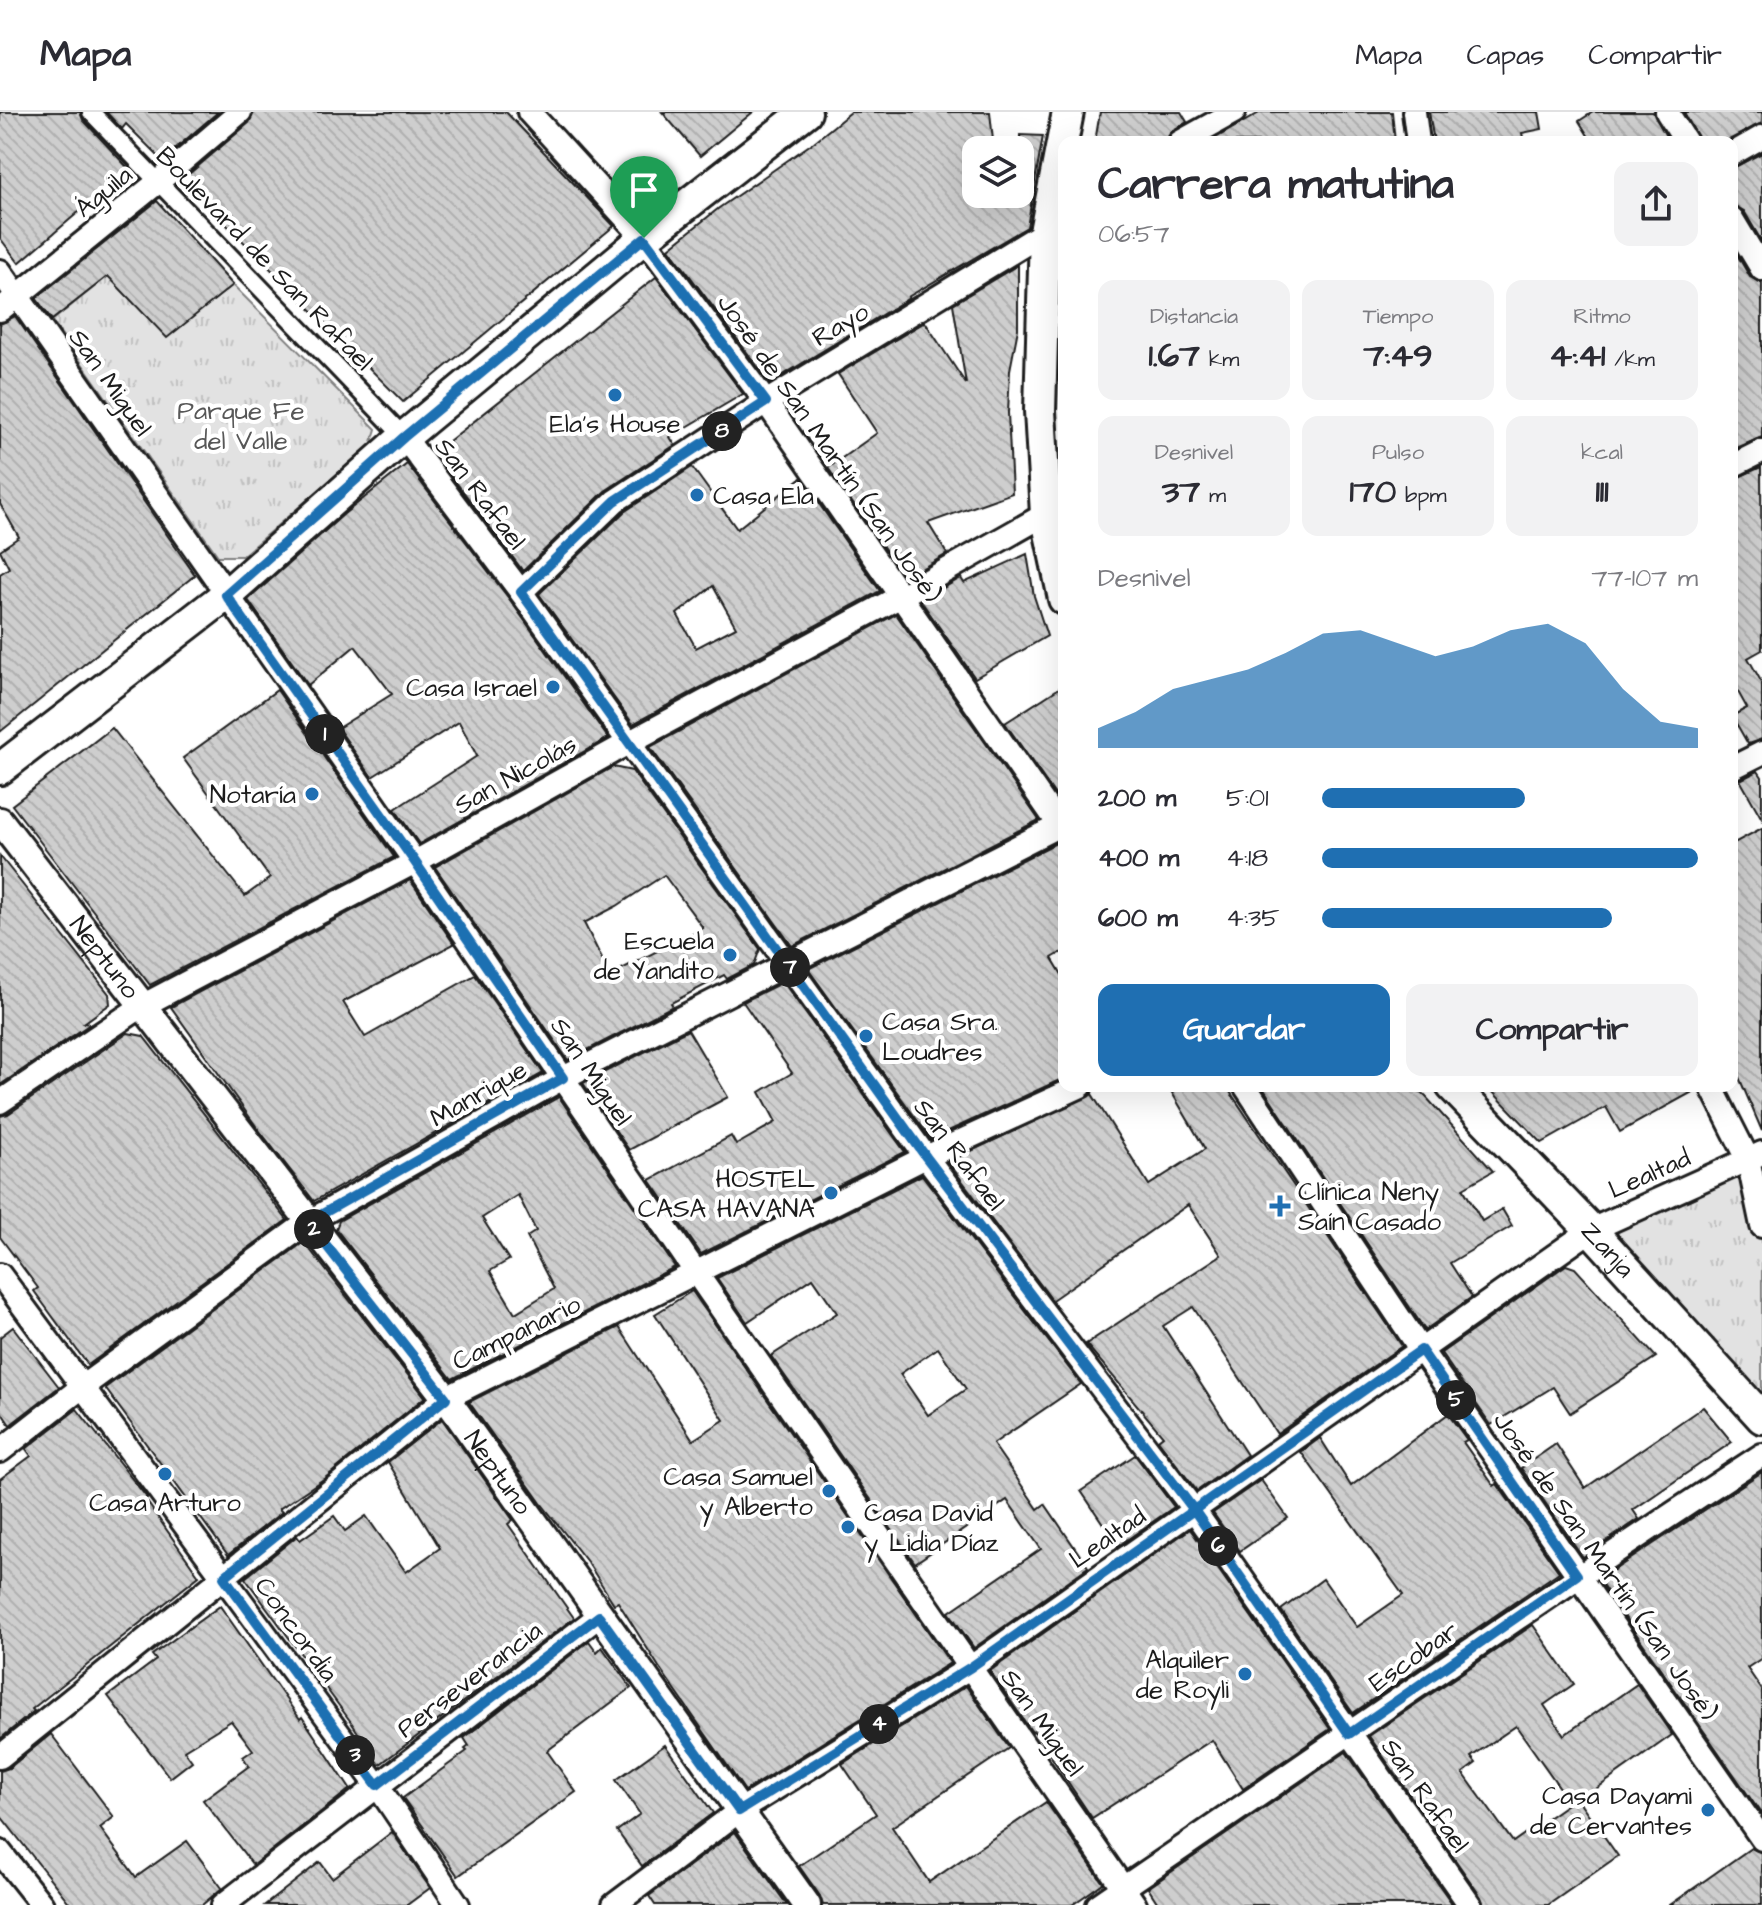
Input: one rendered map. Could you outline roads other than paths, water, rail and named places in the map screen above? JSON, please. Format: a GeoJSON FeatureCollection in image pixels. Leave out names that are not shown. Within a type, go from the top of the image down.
{"type":"FeatureCollection","features":[{"type":"Feature","properties":{"kind":"main road"},"geometry":{"type":"LineString","coordinates":[[0,769],[226,595],[404,437],[644,238],[806,112]]}},
{"type":"Feature","properties":{"kind":"main road"},"geometry":{"type":"LineString","coordinates":[[1064,136],[1068,112]]}},
{"type":"Feature","properties":{"kind":"main road"},"geometry":{"type":"LineString","coordinates":[[1058,177],[1052,216],[1040,411],[1058,539]]}},
{"type":"Feature","properties":{"kind":"main road","name":"Zanja"},"geometry":{"type":"LineString","coordinates":[[1458,1092],[1591,1230],[1762,1418]]}},
{"type":"Feature","properties":{"kind":"street","name":"Boulevard de San Rafael"},"geometry":{"type":"LineString","coordinates":[[91,112],[404,437]]}},
{"type":"Feature","properties":{"kind":"street","name":"Águila"},"geometry":{"type":"LineString","coordinates":[[9,304],[240,112]]}},
{"type":"Feature","properties":{"kind":"street","name":"José de San Martín (San José)"},"geometry":{"type":"LineString","coordinates":[[529,112],[644,238],[766,402],[1058,821]]}},
{"type":"Feature","properties":{"kind":"street"},"geometry":{"type":"LineString","coordinates":[[1191,136],[1234,112]]}},
{"type":"Feature","properties":{"kind":"street"},"geometry":{"type":"LineString","coordinates":[[1414,112],[1417,136]]}},
{"type":"Feature","properties":{"kind":"street"},"geometry":{"type":"LineString","coordinates":[[1667,112],[1682,136]]}},
{"type":"Feature","properties":{"kind":"street"},"geometry":{"type":"LineString","coordinates":[[1738,151],[1762,137]]}},
{"type":"Feature","properties":{"kind":"street","name":"Rayo"},"geometry":{"type":"LineString","coordinates":[[521,592],[615,501],[1052,216]]}},
{"type":"Feature","properties":{"kind":"street"},"geometry":{"type":"LineString","coordinates":[[1738,229],[1762,269]]}},
{"type":"Feature","properties":{"kind":"street","name":"San Miguel"},"geometry":{"type":"LineString","coordinates":[[0,271],[9,304],[226,595],[415,862],[1129,1896]]}},
{"type":"Feature","properties":{"kind":"street","name":"San Rafael"},"geometry":{"type":"LineString","coordinates":[[404,437],[521,592],[926,1157],[1194,1510],[1470,1905]]}},
{"type":"Feature","properties":{"kind":"street"},"geometry":{"type":"LineString","coordinates":[[1738,463],[1762,451]]}},
{"type":"Feature","properties":{"kind":"street","name":"San Nicolás"},"geometry":{"type":"LineString","coordinates":[[0,1102],[142,1006],[415,862],[1055,509]]}},
{"type":"Feature","properties":{"kind":"street"},"geometry":{"type":"LineString","coordinates":[[1738,765],[1762,753]]}},
{"type":"Feature","properties":{"kind":"street","name":"Neptuno"},"geometry":{"type":"LineString","coordinates":[[0,821],[446,1398],[807,1905]]}},
{"type":"Feature","properties":{"kind":"street","name":"Manrique"},"geometry":{"type":"LineString","coordinates":[[0,1451],[82,1387],[308,1222],[563,1078],[1058,829]]}},
{"type":"Feature","properties":{"kind":"street","name":"Campanario"},"geometry":{"type":"LineString","coordinates":[[0,1757],[446,1398],[926,1157],[1068,1092]]}},
{"type":"Feature","properties":{"kind":"street","name":"José de San Martín (San José)"},"geometry":{"type":"LineString","coordinates":[[1249,1092],[1421,1350],[1762,1839]]}},
{"type":"Feature","properties":{"kind":"street"},"geometry":{"type":"LineString","coordinates":[[1715,1092],[1755,1156],[1762,1226]]}},
{"type":"Feature","properties":{"kind":"street","name":"Lealtad"},"geometry":{"type":"LineString","coordinates":[[614,1905],[739,1811],[971,1667],[1591,1230],[1755,1156]]}},
{"type":"Feature","properties":{"kind":"street","name":"Concordia"},"geometry":{"type":"LineString","coordinates":[[0,1275],[377,1785],[458,1905]]}},
{"type":"Feature","properties":{"kind":"street","name":"Escobar"},"geometry":{"type":"LineString","coordinates":[[1098,1905],[1129,1896],[1349,1734],[1577,1575],[1762,1455]]}},
{"type":"Feature","properties":{"kind":"street","name":"Perseverancia"},"geometry":{"type":"LineString","coordinates":[[223,1905],[599,1616]]}},
{"type":"Feature","properties":{"kind":"street"},"geometry":{"type":"LineString","coordinates":[[0,1852],[42,1905]]}},
{"type":"Feature","properties":{"kind":"place","name":"Ela's House"},"geometry":{"type":"Point","coordinates":[615,395]}},
{"type":"Feature","properties":{"kind":"place","name":"Casa Ela"},"geometry":{"type":"Point","coordinates":[697,495]}},
{"type":"Feature","properties":{"kind":"place","name":"Casa Israel"},"geometry":{"type":"Point","coordinates":[553,687]}},
{"type":"Feature","properties":{"kind":"place","name":"Notaría"},"geometry":{"type":"Point","coordinates":[312,794]}},
{"type":"Feature","properties":{"kind":"place","name":"Escuela de Yandito"},"geometry":{"type":"Point","coordinates":[730,955]}},
{"type":"Feature","properties":{"kind":"place","name":"Casa Sra. Loudres"},"geometry":{"type":"Point","coordinates":[866,1036]}},
{"type":"Feature","properties":{"kind":"place","name":"HOSTEL CASA HAVANA"},"geometry":{"type":"Point","coordinates":[831,1193]}},
{"type":"Feature","properties":{"kind":"place","name":"Clínica Neny Saín Casado"},"geometry":{"type":"Point","coordinates":[1280,1206]}},
{"type":"Feature","properties":{"kind":"place","name":"Casa Arturo"},"geometry":{"type":"Point","coordinates":[165,1474]}},
{"type":"Feature","properties":{"kind":"place","name":"Casa Samuel y Alberto"},"geometry":{"type":"Point","coordinates":[829,1491]}},
{"type":"Feature","properties":{"kind":"place","name":"Casa David y Lidia Díaz"},"geometry":{"type":"Point","coordinates":[848,1527]}},
{"type":"Feature","properties":{"kind":"place","name":"Alquiler de Royli"},"geometry":{"type":"Point","coordinates":[1245,1674]}},
{"type":"Feature","properties":{"kind":"place","name":"Casa Dayami de Cervantes"},"geometry":{"type":"Point","coordinates":[1708,1810]}},
{"type":"Feature","properties":{"kind":"park label","name":"Parque Fe del Valle"},"geometry":{"type":"Point","coordinates":[241,425]}}]}
